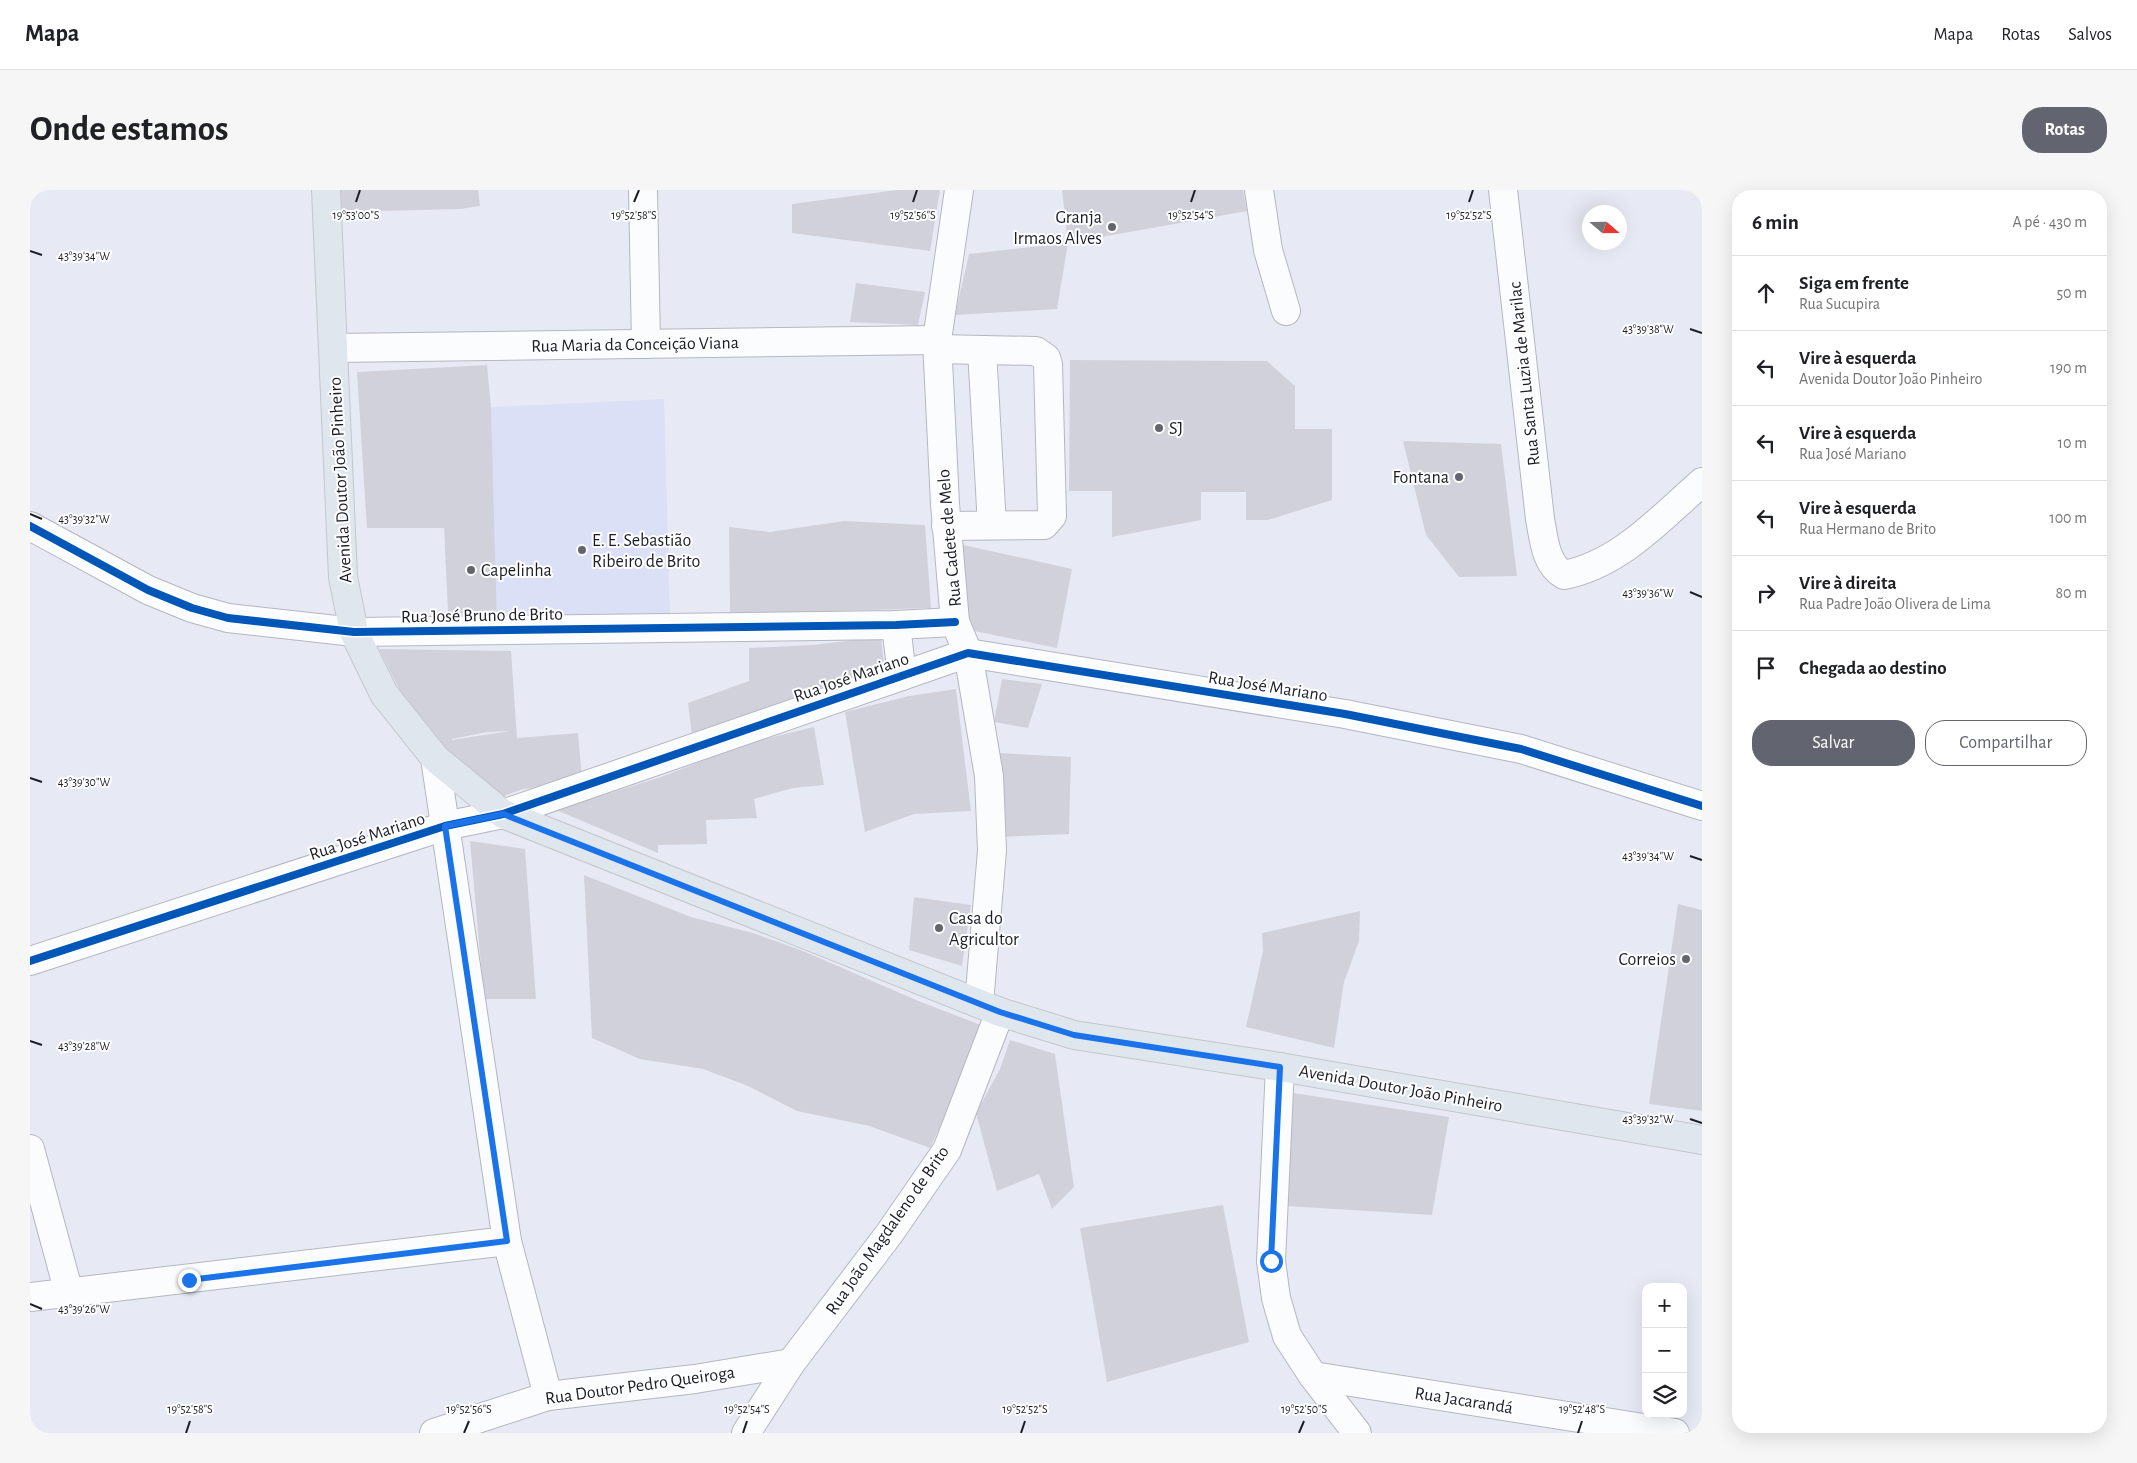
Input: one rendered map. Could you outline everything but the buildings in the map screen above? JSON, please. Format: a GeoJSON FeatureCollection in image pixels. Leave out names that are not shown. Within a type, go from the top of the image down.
{"type":"FeatureCollection","features":[{"type":"Feature","properties":{"kind":"main road","name":"Avenida Doutor João Pinheiro"},"geometry":{"type":"LineString","coordinates":[[326,190],[334,348],[336,460],[343,577],[354,632],[384,694],[435,758],[503,814],[989,1008],[1074,1035],[1280,1067],[1702,1140]]}},
{"type":"Feature","properties":{"kind":"street"},"geometry":{"type":"LineString","coordinates":[[643,190],[646,344]]}},
{"type":"Feature","properties":{"kind":"street","name":"Rua Cadete de Melo"},"geometry":{"type":"LineString","coordinates":[[959,190],[937,344],[946,526],[955,622],[968,652],[989,776],[992,851],[989,1008]]}},
{"type":"Feature","properties":{"kind":"street"},"geometry":{"type":"LineString","coordinates":[[1259,190],[1268,250],[1286,311]]}},
{"type":"Feature","properties":{"kind":"street","name":"Rua Santa Luzia de Marilac"},"geometry":{"type":"LineString","coordinates":[[1503,190],[1540,518],[1548,558],[1557,571],[1564,575],[1584,571],[1619,553],[1702,482]]}},
{"type":"Feature","properties":{"kind":"street","name":"Rua Maria da Conceição Viana"},"geometry":{"type":"LineString","coordinates":[[334,348],[646,344],[937,344],[982,350],[1036,352],[1046,358],[1048,364],[1052,516],[1044,525],[946,526]]}},
{"type":"Feature","properties":{"kind":"street"},"geometry":{"type":"LineString","coordinates":[[982,350],[992,525]]}},
{"type":"Feature","properties":{"kind":"street","name":"Rua José Bruno de Brito"},"geometry":{"type":"LineString","coordinates":[[30,526],[148,590],[192,608],[228,618],[354,632],[896,625],[955,622]]}},
{"type":"Feature","properties":{"kind":"street"},"geometry":{"type":"LineString","coordinates":[[896,625],[902,676]]}},
{"type":"Feature","properties":{"kind":"street","name":"Rua José Mariano"},"geometry":{"type":"LineString","coordinates":[[30,962],[445,826],[503,814],[968,652],[1345,714],[1521,749],[1702,806]]}},
{"type":"Feature","properties":{"kind":"street"},"geometry":{"type":"LineString","coordinates":[[435,758],[507,1241],[548,1396]]}},
{"type":"Feature","properties":{"kind":"street","name":"Rua João Magdaleno de Brito"},"geometry":{"type":"LineString","coordinates":[[746,1433],[791,1363],[889,1234],[947,1150],[989,1008]]}},
{"type":"Feature","properties":{"kind":"street"},"geometry":{"type":"LineString","coordinates":[[1280,1067],[1271,1261],[1276,1298],[1287,1336],[1313,1376],[1357,1433]]}},
{"type":"Feature","properties":{"kind":"street"},"geometry":{"type":"LineString","coordinates":[[30,1149],[69,1293]]}},
{"type":"Feature","properties":{"kind":"street"},"geometry":{"type":"LineString","coordinates":[[30,1297],[507,1241]]}},
{"type":"Feature","properties":{"kind":"street","name":"Rua Doutor Pedro Queiroga"},"geometry":{"type":"LineString","coordinates":[[434,1433],[548,1396],[695,1379],[791,1363]]}},
{"type":"Feature","properties":{"kind":"street","name":"Rua Jacarandá"},"geometry":{"type":"LineString","coordinates":[[1313,1376],[1675,1433]]}},
{"type":"Feature","properties":{"kind":"shaded area","name":"E. E. Sebastião Ribeiro de Brito"},"geometry":{"type":"Polygon","coordinates":[[[664,399],[670,614],[497,621],[491,407],[664,399]]]}},
{"type":"Feature","properties":{"kind":"cycle path"},"geometry":{"type":"LineString","coordinates":[[30,526],[148,590],[192,608],[228,618],[354,632],[896,625],[955,622]]}},
{"type":"Feature","properties":{"kind":"cycle path"},"geometry":{"type":"LineString","coordinates":[[30,961],[445,826],[503,814],[968,653],[1345,714],[1521,749],[1702,806]]}},
{"type":"Feature","properties":{"kind":"place","name":"Granja Irmaos Alves"},"geometry":{"type":"Point","coordinates":[1112,227]}},
{"type":"Feature","properties":{"kind":"place","name":"SJ"},"geometry":{"type":"Point","coordinates":[1159,428]}},
{"type":"Feature","properties":{"kind":"place","name":"Fontana"},"geometry":{"type":"Point","coordinates":[1459,477]}},
{"type":"Feature","properties":{"kind":"place","name":"E. E. Sebastião Ribeiro de Brito"},"geometry":{"type":"Point","coordinates":[582,550]}},
{"type":"Feature","properties":{"kind":"place","name":"Capelinha"},"geometry":{"type":"Point","coordinates":[471,570]}},
{"type":"Feature","properties":{"kind":"place","name":"Casa do Agricultor"},"geometry":{"type":"Point","coordinates":[939,928]}},
{"type":"Feature","properties":{"kind":"place","name":"Correios"},"geometry":{"type":"Point","coordinates":[1686,959]}},
{"type":"Feature","properties":{"kind":"route"},"geometry":{"type":"LineString","coordinates":[[189,1280],[507,1241],[445,826],[503,814],[1000,1012],[1074,1035],[1280,1067],[1271,1261]]}}]}
